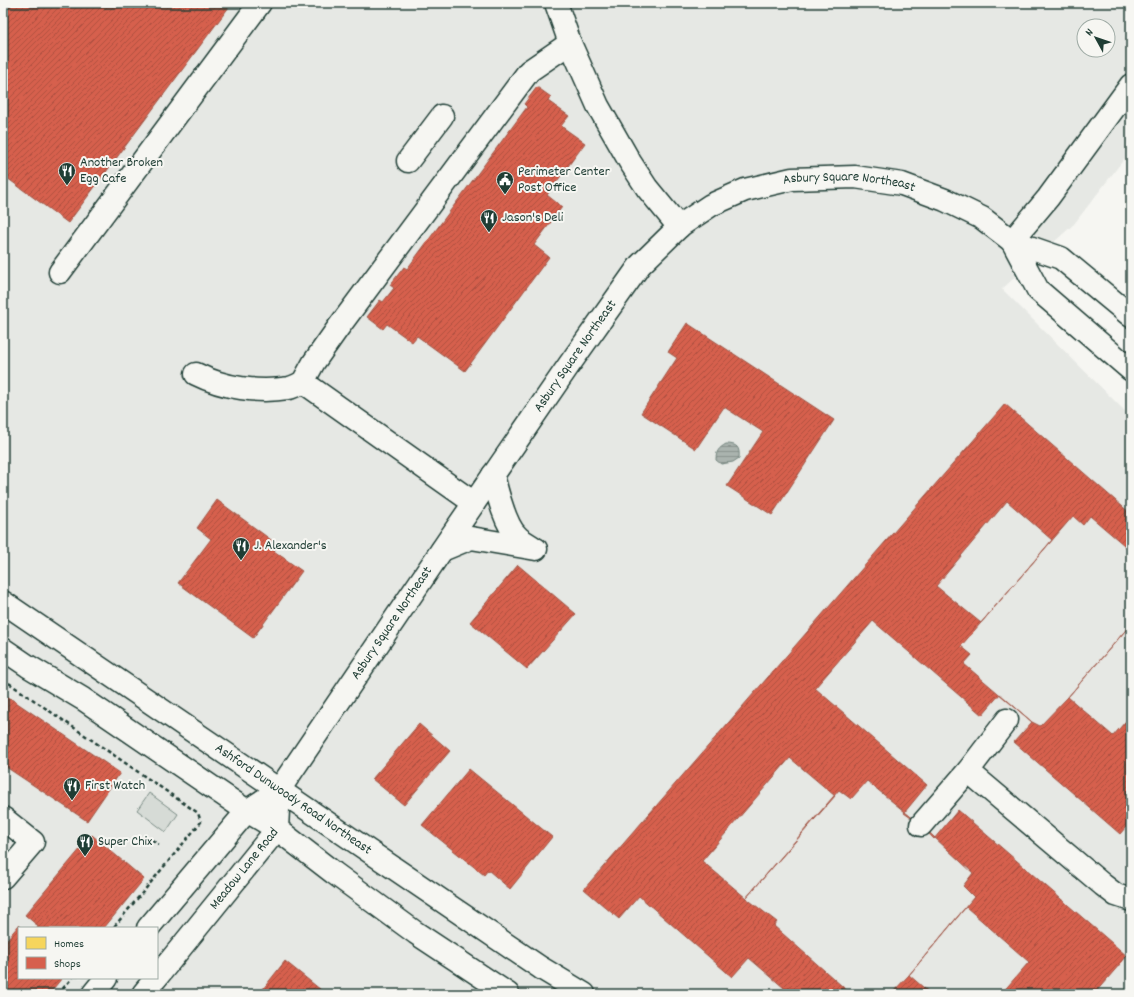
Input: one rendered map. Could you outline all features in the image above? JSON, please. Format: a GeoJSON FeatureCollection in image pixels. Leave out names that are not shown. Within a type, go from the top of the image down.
{"type":"FeatureCollection","features":[{"type":"Feature","properties":{"kind":"street"},"geometry":{"type":"LineString","coordinates":[[60,272],[260,3]]}},
{"type":"Feature","properties":{"kind":"street"},"geometry":{"type":"LineString","coordinates":[[556,3],[570,43],[598,106],[630,162],[647,188],[679,227]]}},
{"type":"Feature","properties":{"kind":"street"},"geometry":{"type":"LineString","coordinates":[[196,374],[212,382],[257,390],[290,388],[303,382],[314,362],[338,328],[529,71],[570,43]]}},
{"type":"Feature","properties":{"kind":"street"},"geometry":{"type":"LineString","coordinates":[[1012,241],[1048,198],[1131,85]]}},
{"type":"Feature","properties":{"kind":"street"},"geometry":{"type":"LineString","coordinates":[[408,161],[442,116]]}},
{"type":"Feature","properties":{"kind":"street","name":"Asbury Square Northeast"},"geometry":{"type":"LineString","coordinates":[[279,790],[493,475],[640,265],[679,227],[711,205],[744,190],[792,178],[855,177],[902,184],[945,200],[982,218],[1012,241],[1061,258],[1131,316]]}},
{"type":"Feature","properties":{"kind":"street","name":"Asbury Square Northeast"},"geometry":{"type":"LineString","coordinates":[[1012,241],[1038,290],[1131,370]]}},
{"type":"Feature","properties":{"kind":"street"},"geometry":{"type":"LineString","coordinates":[[303,382],[474,503]]}},
{"type":"Feature","properties":{"kind":"street"},"geometry":{"type":"LineString","coordinates":[[442,550],[471,538],[536,549],[517,537],[510,526],[499,498],[493,475]]}},
{"type":"Feature","properties":{"kind":"street","name":"Ashford Dunwoody Road Northeast"},"geometry":{"type":"LineString","coordinates":[[3,602],[541,968],[584,994]]}},
{"type":"Feature","properties":{"kind":"street"},"geometry":{"type":"LineString","coordinates":[[3,649],[83,699],[246,811],[277,829],[416,933],[508,994]]}},
{"type":"Feature","properties":{"kind":"street"},"geometry":{"type":"LineString","coordinates":[[921,825],[968,771],[1007,720]]}},
{"type":"Feature","properties":{"kind":"street"},"geometry":{"type":"LineString","coordinates":[[968,771],[1103,885],[1116,895],[1131,900]]}},
{"type":"Feature","properties":{"kind":"street"},"geometry":{"type":"LineString","coordinates":[[149,927],[246,811],[279,790]]}},
{"type":"Feature","properties":{"kind":"street","name":"Meadow Lane Road"},"geometry":{"type":"LineString","coordinates":[[158,976],[277,829],[279,790]]}},
{"type":"Feature","properties":{"kind":"street"},"geometry":{"type":"LineString","coordinates":[[3,818],[33,842],[3,877]]}},
{"type":"Feature","properties":{"kind":"street"},"geometry":{"type":"LineString","coordinates":[[93,994],[105,979]]}},
{"type":"Feature","properties":{"kind":"street","name":"Meadow Lane Road"},"geometry":{"type":"LineString","coordinates":[[143,994],[155,979]]}},
{"type":"Feature","properties":{"kind":"path"},"geometry":{"type":"LineString","coordinates":[[3,679],[198,814],[201,822],[114,927]]}},
{"type":"Feature","properties":{"kind":"path"},"geometry":{"type":"LineString","coordinates":[[152,840],[159,845]]}},
{"type":"Feature","properties":{"kind":"path"},"geometry":{"type":"LineString","coordinates":[[58,994],[71,979]]}},
{"type":"Feature","properties":{"kind":"shaded area"},"geometry":{"type":"Polygon","coordinates":[[[3,3],[1131,3],[1131,150],[1074,224],[1002,289],[1131,417],[1131,994],[3,994],[3,3]]]}},
{"type":"Feature","properties":{"kind":"shaded area"},"geometry":{"type":"Polygon","coordinates":[[[726,444],[737,447],[739,451],[739,458],[733,462],[721,464],[716,460],[717,452],[726,444]]]}},
{"type":"Feature","properties":{"kind":"shaded area"},"geometry":{"type":"Polygon","coordinates":[[[149,793],[178,814],[166,832],[137,810],[149,793]]]}},
{"type":"Feature","properties":{"kind":"building: Homes"},"geometry":{"type":"Polygon","coordinates":[[[1131,199],[1131,208],[1126,204],[1131,199]]]}},
{"type":"Feature","properties":{"kind":"building: Shops"},"geometry":{"type":"Polygon","coordinates":[[[3,3],[232,3],[68,223],[3,175],[3,3]]]}},
{"type":"Feature","properties":{"kind":"building: Shops"},"geometry":{"type":"Polygon","coordinates":[[[537,87],[551,97],[548,101],[569,116],[561,126],[585,143],[547,195],[562,207],[534,245],[549,257],[465,371],[417,336],[412,342],[387,324],[383,329],[367,317],[380,300],[383,302],[394,288],[390,285],[404,267],[407,269],[527,107],[524,104],[537,87]]]}},
{"type":"Feature","properties":{"kind":"building: Shops"},"geometry":{"type":"Polygon","coordinates":[[[687,323],[834,420],[772,515],[727,486],[763,432],[724,407],[696,449],[641,413],[677,358],[668,352],[687,323]]]}},
{"type":"Feature","properties":{"kind":"building: Shops"},"geometry":{"type":"Polygon","coordinates":[[[1005,404],[1131,514],[1131,542],[1127,547],[1131,551],[1131,624],[1068,697],[1113,736],[1131,715],[1131,821],[1120,834],[1014,742],[1032,722],[1000,694],[982,715],[873,621],[815,688],[927,785],[904,813],[921,825],[934,839],[958,810],[1127,956],[1094,994],[1001,994],[1029,962],[966,907],[909,975],[931,994],[791,994],[749,958],[732,977],[639,896],[619,919],[584,889],[1005,404]],[[1007,501],[936,586],[981,623],[1052,540],[1007,501]],[[790,758],[702,861],[746,898],[835,796],[790,758]]]}},
{"type":"Feature","properties":{"kind":"building: Shops","name":"J. Alexander's"},"geometry":{"type":"Polygon","coordinates":[[[217,500],[278,545],[274,551],[302,571],[253,638],[178,583],[211,539],[197,528],[217,500]]]}},
{"type":"Feature","properties":{"kind":"building: Shops"},"geometry":{"type":"Polygon","coordinates":[[[1073,516],[1083,525],[1090,516],[1131,551],[1131,624],[1068,697],[1040,726],[1032,722],[964,664],[972,655],[961,646],[1073,516]]]}},
{"type":"Feature","properties":{"kind":"building: Shops"},"geometry":{"type":"Polygon","coordinates":[[[518,565],[576,614],[527,669],[470,622],[518,565]]]}},
{"type":"Feature","properties":{"kind":"building: Shops"},"geometry":{"type":"Polygon","coordinates":[[[4,694],[120,773],[87,821],[3,765],[4,694]]]}},
{"type":"Feature","properties":{"kind":"building: Shops"},"geometry":{"type":"Polygon","coordinates":[[[419,724],[450,751],[404,805],[372,779],[419,724]]]}},
{"type":"Feature","properties":{"kind":"building: Shops"},"geometry":{"type":"Polygon","coordinates":[[[469,769],[552,837],[510,889],[488,870],[484,875],[422,825],[469,769]]]}},
{"type":"Feature","properties":{"kind":"building: Shops"},"geometry":{"type":"Polygon","coordinates":[[[867,781],[921,825],[973,873],[963,886],[974,897],[909,975],[891,994],[851,994],[774,926],[777,922],[746,898],[839,790],[851,799],[867,781]]]}},
{"type":"Feature","properties":{"kind":"building: Shops"},"geometry":{"type":"Polygon","coordinates":[[[92,835],[144,879],[105,927],[38,927],[25,915],[92,835]]]}},
{"type":"Feature","properties":{"kind":"building: Shops"},"geometry":{"type":"Polygon","coordinates":[[[19,925],[21,927],[18,927],[18,979],[61,979],[49,994],[3,994],[3,944],[19,925]]]}},
{"type":"Feature","properties":{"kind":"building: Shops"},"geometry":{"type":"Polygon","coordinates":[[[285,961],[326,994],[259,994],[285,961]]]}},
{"type":"Feature","properties":{"kind":"place","name":"Another Broken Egg Cafe"},"geometry":{"type":"Point","coordinates":[67,186]}},
{"type":"Feature","properties":{"kind":"place","name":"Perimeter Center Post Office"},"geometry":{"type":"Point","coordinates":[505,195]}},
{"type":"Feature","properties":{"kind":"place","name":"Jason's Deli"},"geometry":{"type":"Point","coordinates":[489,233]}},
{"type":"Feature","properties":{"kind":"place","name":"J. Alexander's"},"geometry":{"type":"Point","coordinates":[241,561]}},
{"type":"Feature","properties":{"kind":"place","name":"First Watch"},"geometry":{"type":"Point","coordinates":[72,801]}},
{"type":"Feature","properties":{"kind":"place","name":"Super Chix"},"geometry":{"type":"Point","coordinates":[85,857]}}]}
